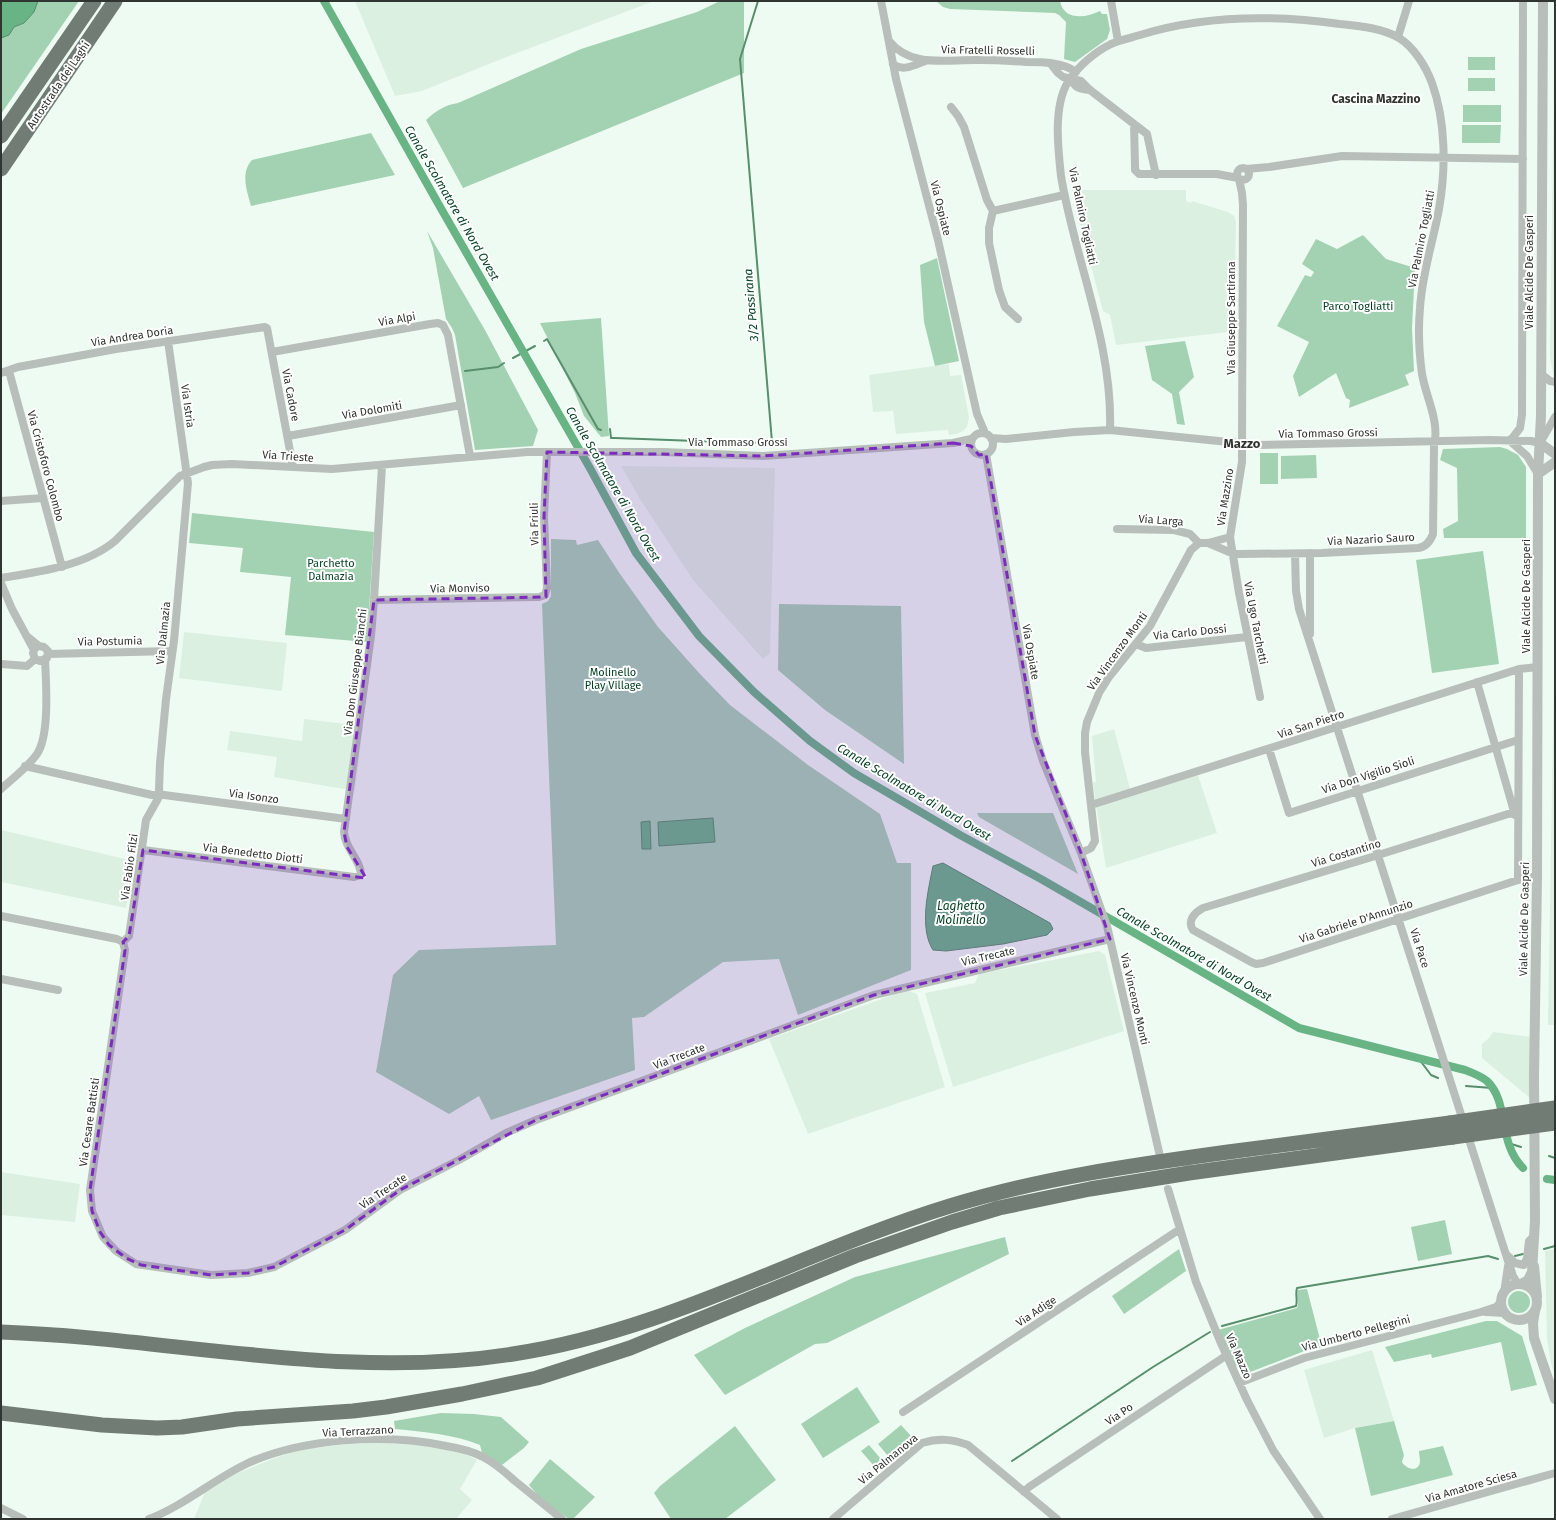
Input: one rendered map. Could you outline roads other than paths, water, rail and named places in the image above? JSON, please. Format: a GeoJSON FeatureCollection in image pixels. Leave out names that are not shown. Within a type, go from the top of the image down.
{"type":"FeatureCollection","features":[{"type":"Feature","properties":{"kind":"highway","name":"Autostrada dei Laghi"},"geometry":{"type":"LineString","coordinates":[[1,136],[94,1]]}},
{"type":"Feature","properties":{"kind":"highway","name":"Autostrada dei Laghi"},"geometry":{"type":"LineString","coordinates":[[1,169],[115,1]]}},
{"type":"Feature","properties":{"kind":"highway"},"geometry":{"type":"LineString","coordinates":[[1,1332],[110,1340],[320,1362],[427,1362],[513,1354],[599,1336],[690,1306],[882,1230],[947,1207],[988,1195],[1115,1168],[1555,1108]]}},
{"type":"Feature","properties":{"kind":"highway"},"geometry":{"type":"LineString","coordinates":[[1,1413],[138,1428],[182,1427],[237,1419],[353,1411],[386,1407],[505,1386],[537,1378],[630,1348],[868,1252],[952,1222],[999,1208],[1090,1189],[1189,1173],[1555,1123]]}},
{"type":"Feature","properties":{"kind":"street","name":"Via Ospiate"},"geometry":{"type":"LineString","coordinates":[[881,1],[893,64],[938,240],[979,420],[987,437]]}},
{"type":"Feature","properties":{"kind":"street"},"geometry":{"type":"LineString","coordinates":[[1111,1],[1118,41]]}},
{"type":"Feature","properties":{"kind":"street"},"geometry":{"type":"LineString","coordinates":[[1398,37],[1409,1]]}},
{"type":"Feature","properties":{"kind":"street","name":"Viale Alcide De Gasperi"},"geometry":{"type":"LineString","coordinates":[[1510,440],[1520,428],[1522,415],[1523,1]]}},
{"type":"Feature","properties":{"kind":"street","name":"Viale Alcide De Gasperi"},"geometry":{"type":"LineString","coordinates":[[1520,1284],[1526,1282],[1530,1277],[1533,1261],[1535,1221],[1534,1078],[1537,876],[1538,474],[1541,374],[1543,1]]}},
{"type":"Feature","properties":{"kind":"street","name":"Via Palmiro Togliatti"},"geometry":{"type":"LineString","coordinates":[[1110,430],[1110,398],[1102,348],[1064,195],[1060,164],[1059,116],[1064,92],[1076,72],[1095,54],[1118,41],[1176,26],[1205,21],[1287,19],[1332,23],[1373,29],[1398,37],[1413,51],[1432,84],[1439,112],[1443,158],[1440,208],[1426,262],[1419,321],[1420,361],[1426,390],[1436,423],[1435,441]]}},
{"type":"Feature","properties":{"kind":"street","name":"Via Fratelli Rosselli"},"geometry":{"type":"LineString","coordinates":[[888,40],[900,53],[914,59]]}},
{"type":"Feature","properties":{"kind":"street","name":"Via Fratelli Rosselli"},"geometry":{"type":"LineString","coordinates":[[926,61],[905,68],[896,67],[893,64],[900,60],[914,59],[926,61],[981,60],[1050,63],[1076,72]]}},
{"type":"Feature","properties":{"kind":"street"},"geometry":{"type":"LineString","coordinates":[[1050,63],[1063,77],[1076,72]]}},
{"type":"Feature","properties":{"kind":"street"},"geometry":{"type":"LineString","coordinates":[[1076,72],[1072,82],[1078,88],[1087,87]]}},
{"type":"Feature","properties":{"kind":"street"},"geometry":{"type":"LineString","coordinates":[[1076,72],[1087,87],[1149,136],[1156,174]]}},
{"type":"Feature","properties":{"kind":"street"},"geometry":{"type":"LineString","coordinates":[[1058,73],[1064,92]]}},
{"type":"Feature","properties":{"kind":"street"},"geometry":{"type":"LineString","coordinates":[[951,107],[964,126],[987,200],[993,211],[989,228],[989,243],[999,290],[1005,307],[1018,319]]}},
{"type":"Feature","properties":{"kind":"street"},"geometry":{"type":"LineString","coordinates":[[1134,124],[1135,170],[1139,174],[1217,174],[1243,178],[1269,167]]}},
{"type":"Feature","properties":{"kind":"street"},"geometry":{"type":"LineString","coordinates":[[1217,174],[1242,169],[1269,167],[1342,156],[1523,159]]}},
{"type":"Feature","properties":{"kind":"street"},"geometry":{"type":"LineString","coordinates":[[1242,169],[1248,172],[1243,178]]}},
{"type":"Feature","properties":{"kind":"street","name":"Via Giuseppe Sartirana"},"geometry":{"type":"LineString","coordinates":[[1242,444],[1243,178]]}},
{"type":"Feature","properties":{"kind":"street"},"geometry":{"type":"LineString","coordinates":[[993,211],[1064,195]]}},
{"type":"Feature","properties":{"kind":"street","name":"Via Alpi"},"geometry":{"type":"LineString","coordinates":[[272,352],[438,323],[446,328],[448,335],[461,405]]}},
{"type":"Feature","properties":{"kind":"street","name":"Via Andrea Doria"},"geometry":{"type":"LineString","coordinates":[[5,372],[18,367],[168,341],[258,327],[268,328]]}},
{"type":"Feature","properties":{"kind":"street","name":"Via Cadore"},"geometry":{"type":"LineString","coordinates":[[268,328],[293,467]]}},
{"type":"Feature","properties":{"kind":"street","name":"Via Istria"},"geometry":{"type":"LineString","coordinates":[[168,341],[187,473]]}},
{"type":"Feature","properties":{"kind":"street","name":"Via Cristoforo Colombo"},"geometry":{"type":"LineString","coordinates":[[5,372],[44,498],[62,567]]}},
{"type":"Feature","properties":{"kind":"street"},"geometry":{"type":"LineString","coordinates":[[1541,374],[1550,381],[1555,382]]}},
{"type":"Feature","properties":{"kind":"street"},"geometry":{"type":"LineString","coordinates":[[461,405],[470,456]]}},
{"type":"Feature","properties":{"kind":"street","name":"Via Dolomiti"},"geometry":{"type":"LineString","coordinates":[[288,436],[461,405]]}},
{"type":"Feature","properties":{"kind":"street"},"geometry":{"type":"LineString","coordinates":[[1555,417],[1540,443],[1555,454]]}},
{"type":"Feature","properties":{"kind":"street","name":"Via Tommaso Grossi"},"geometry":{"type":"LineString","coordinates":[[987,437],[1006,439],[1110,430],[1242,444],[1268,445],[1510,440],[1540,443]]}},
{"type":"Feature","properties":{"kind":"street"},"geometry":{"type":"LineString","coordinates":[[974,436],[987,437],[991,449],[986,454],[977,454],[973,451],[971,443],[974,436]]}},
{"type":"Feature","properties":{"kind":"street"},"geometry":{"type":"LineString","coordinates":[[1510,440],[1527,456],[1538,474],[1555,462]]}},
{"type":"Feature","properties":{"kind":"street","name":"Via Nazario Sauro"},"geometry":{"type":"LineString","coordinates":[[1234,554],[1295,554],[1418,548],[1426,545],[1433,534],[1434,524],[1435,441]]}},
{"type":"Feature","properties":{"kind":"street","name":"Via Tommaso Grossi"},"geometry":{"type":"LineString","coordinates":[[547,452],[763,456],[971,443]]}},
{"type":"Feature","properties":{"kind":"street","name":"Via Mazzino"},"geometry":{"type":"LineString","coordinates":[[1234,554],[1230,537],[1241,470],[1242,444]]}},
{"type":"Feature","properties":{"kind":"street","name":"Via Trieste"},"geometry":{"type":"LineString","coordinates":[[1,578],[62,567],[107,548],[180,476],[204,466],[232,464],[332,469],[382,466],[470,456],[547,452]]}},
{"type":"Feature","properties":{"kind":"street","name":"Via Friuli"},"geometry":{"type":"LineString","coordinates":[[545,595],[547,588],[544,513],[547,452]]}},
{"type":"Feature","properties":{"kind":"street","name":"Via Ospiate"},"geometry":{"type":"LineString","coordinates":[[986,454],[1033,728],[1043,761],[1080,850]]}},
{"type":"Feature","properties":{"kind":"street","name":"Via Don Giuseppe Bianchi"},"geometry":{"type":"LineString","coordinates":[[360,876],[361,871],[347,847],[344,838],[374,600],[382,466]]}},
{"type":"Feature","properties":{"kind":"street","name":"Via Dalmazia"},"geometry":{"type":"LineString","coordinates":[[160,795],[159,789],[164,713],[188,495],[187,473]]}},
{"type":"Feature","properties":{"kind":"street"},"geometry":{"type":"LineString","coordinates":[[1,501],[44,498]]}},
{"type":"Feature","properties":{"kind":"street","name":"Via Larga"},"geometry":{"type":"LineString","coordinates":[[1116,529],[1156,529],[1179,531],[1190,534],[1204,543]]}},
{"type":"Feature","properties":{"kind":"street"},"geometry":{"type":"LineString","coordinates":[[1204,543],[1230,537]]}},
{"type":"Feature","properties":{"kind":"street"},"geometry":{"type":"LineString","coordinates":[[1204,543],[1234,554]]}},
{"type":"Feature","properties":{"kind":"street","name":"Via Vincenzo Monti"},"geometry":{"type":"LineString","coordinates":[[1159,1152],[1107,926],[1080,850],[1091,848],[1094,844],[1084,742],[1087,722],[1094,701],[1103,685],[1150,626],[1191,550],[1204,543]]}},
{"type":"Feature","properties":{"kind":"street","name":"Via Pace"},"geometry":{"type":"LineString","coordinates":[[1310,553],[1310,643]]}},
{"type":"Feature","properties":{"kind":"street","name":"Via Ugo Tarchetti"},"geometry":{"type":"LineString","coordinates":[[1234,554],[1235,573],[1260,697]]}},
{"type":"Feature","properties":{"kind":"street","name":"Via Pace"},"geometry":{"type":"LineString","coordinates":[[1295,554],[1297,599],[1310,643],[1507,1258],[1513,1276],[1520,1284]]}},
{"type":"Feature","properties":{"kind":"street"},"geometry":{"type":"LineString","coordinates":[[1,583],[26,635],[36,648]]}},
{"type":"Feature","properties":{"kind":"street","name":"Via Monviso"},"geometry":{"type":"LineString","coordinates":[[374,600],[539,597],[545,595]]}},
{"type":"Feature","properties":{"kind":"street"},"geometry":{"type":"LineString","coordinates":[[1297,599],[1303,600],[1310,598]]}},
{"type":"Feature","properties":{"kind":"street","name":"Via Carlo Dossi"},"geometry":{"type":"LineString","coordinates":[[1136,644],[1146,648],[1247,637]]}},
{"type":"Feature","properties":{"kind":"street"},"geometry":{"type":"LineString","coordinates":[[1,789],[37,754],[41,745],[47,694],[46,668],[42,658],[44,647],[36,648]]}},
{"type":"Feature","properties":{"kind":"street"},"geometry":{"type":"LineString","coordinates":[[36,648],[33,655],[42,658]]}},
{"type":"Feature","properties":{"kind":"street","name":"Via Postumia"},"geometry":{"type":"LineString","coordinates":[[1,664],[27,666],[42,658],[172,651]]}},
{"type":"Feature","properties":{"kind":"street","name":"Via San Pietro"},"geometry":{"type":"LineString","coordinates":[[1091,805],[1519,669],[1538,667]]}},
{"type":"Feature","properties":{"kind":"street"},"geometry":{"type":"LineString","coordinates":[[1516,813],[1519,669]]}},
{"type":"Feature","properties":{"kind":"street"},"geometry":{"type":"LineString","coordinates":[[1477,682],[1516,813],[1518,825],[1518,880]]}},
{"type":"Feature","properties":{"kind":"street","name":"Via Don Vigilio Sioli"},"geometry":{"type":"LineString","coordinates":[[1269,749],[1289,813],[1518,740]]}},
{"type":"Feature","properties":{"kind":"street","name":"Via Isonzo"},"geometry":{"type":"LineString","coordinates":[[25,766],[139,793],[346,819]]}},
{"type":"Feature","properties":{"kind":"street","name":"Via Fabio Filzi"},"geometry":{"type":"LineString","coordinates":[[123,942],[129,936],[143,850],[146,820],[160,795]]}},
{"type":"Feature","properties":{"kind":"street","name":"Via Costantino"},"geometry":{"type":"LineString","coordinates":[[1190,925],[1193,917],[1203,908],[1508,814],[1516,813]]}},
{"type":"Feature","properties":{"kind":"street","name":"Via Benedetto Diotti"},"geometry":{"type":"LineString","coordinates":[[143,850],[354,877],[360,876]]}},
{"type":"Feature","properties":{"kind":"street","name":"Via Gabriele D'Annunzio"},"geometry":{"type":"LineString","coordinates":[[1190,925],[1193,930],[1256,964],[1518,880],[1537,876]]}},
{"type":"Feature","properties":{"kind":"street"},"geometry":{"type":"LineString","coordinates":[[1,916],[117,939],[123,942]]}},
{"type":"Feature","properties":{"kind":"street","name":"Via Trecate"},"geometry":{"type":"LineString","coordinates":[[284,1263],[348,1228],[400,1190],[459,1160],[506,1133],[546,1116],[874,995],[1110,939]]}},
{"type":"Feature","properties":{"kind":"street","name":"Via Cesare Battisti"},"geometry":{"type":"LineString","coordinates":[[123,942],[125,950],[90,1190],[92,1211],[100,1232],[106,1241],[116,1251],[136,1264],[146,1266],[211,1274],[231,1274],[269,1268],[284,1263]]}},
{"type":"Feature","properties":{"kind":"street"},"geometry":{"type":"LineString","coordinates":[[1,979],[58,990]]}},
{"type":"Feature","properties":{"kind":"street","name":"Via Mazzo"},"geometry":{"type":"LineString","coordinates":[[1168,1189],[1196,1282],[1239,1383],[1267,1440],[1320,1519]]}},
{"type":"Feature","properties":{"kind":"street","name":"Via Adige"},"geometry":{"type":"LineString","coordinates":[[903,1412],[1180,1229]]}},
{"type":"Feature","properties":{"kind":"street"},"geometry":{"type":"LineString","coordinates":[[1507,1258],[1515,1263],[1524,1265],[1527,1258],[1529,1241],[1533,1241]]}},
{"type":"Feature","properties":{"kind":"street","name":"Via Pace"},"geometry":{"type":"LineString","coordinates":[[1503,1297],[1507,1258]]}},
{"type":"Feature","properties":{"kind":"street","name":"Viale Alcide De Gasperi"},"geometry":{"type":"LineString","coordinates":[[1533,1261],[1536,1272],[1537,1299]]}},
{"type":"Feature","properties":{"kind":"street"},"geometry":{"type":"LineString","coordinates":[[1481,1312],[1496,1307],[1508,1289],[1520,1284],[1532,1289],[1537,1299],[1533,1323],[1534,1338],[1555,1399]]}},
{"type":"Feature","properties":{"kind":"street"},"geometry":{"type":"LineString","coordinates":[[1503,1297],[1505,1313]]}},
{"type":"Feature","properties":{"kind":"street"},"geometry":{"type":"LineString","coordinates":[[1514,1319],[1526,1319],[1535,1311]]}},
{"type":"Feature","properties":{"kind":"street"},"geometry":{"type":"LineString","coordinates":[[1481,1312],[1505,1313],[1527,1328],[1534,1338]]}},
{"type":"Feature","properties":{"kind":"street","name":"Via Umberto Pellegrini"},"geometry":{"type":"LineString","coordinates":[[1239,1383],[1304,1358],[1481,1312]]}},
{"type":"Feature","properties":{"kind":"street","name":"Via Po"},"geometry":{"type":"LineString","coordinates":[[1024,1492],[1029,1487],[1227,1355]]}},
{"type":"Feature","properties":{"kind":"street","name":"Via Terrazzano"},"geometry":{"type":"LineString","coordinates":[[149,1519],[170,1509],[234,1471],[260,1458],[308,1445],[369,1439],[424,1442],[457,1448],[482,1457],[501,1469],[562,1519]]}},
{"type":"Feature","properties":{"kind":"street","name":"Via Palmanova"},"geometry":{"type":"LineString","coordinates":[[833,1519],[922,1443],[933,1440],[947,1439],[959,1441],[968,1445],[1057,1519]]}},
{"type":"Feature","properties":{"kind":"street","name":"Via Amatore Sciesa"},"geometry":{"type":"LineString","coordinates":[[1392,1519],[1555,1473]]}},
{"type":"Feature","properties":{"kind":"street"},"geometry":{"type":"LineString","coordinates":[[1,1508],[23,1519]]}},
{"type":"Feature","properties":{"kind":"water"},"geometry":{"type":"Polygon","coordinates":[[[1,1],[38,1],[34,12],[24,23],[14,27],[9,35],[1,38],[1,1]]]}},
{"type":"Feature","properties":{"kind":"water"},"geometry":{"type":"Polygon","coordinates":[[[713,818],[715,842],[659,846],[658,822],[713,818]]]}},
{"type":"Feature","properties":{"kind":"water"},"geometry":{"type":"Polygon","coordinates":[[[650,821],[651,849],[642,849],[641,822],[650,821]]]}},
{"type":"Feature","properties":{"kind":"water","name":"Laghetto Molinello"},"geometry":{"type":"Polygon","coordinates":[[[943,863],[1050,923],[1053,929],[1047,935],[1003,944],[946,951],[933,950],[926,931],[927,898],[933,866],[943,863]]]}},
{"type":"Feature","properties":{"kind":"waterway","name":"Canale Scolmatore di Nord Ovest"},"geometry":{"type":"LineString","coordinates":[[324,1],[591,470],[636,553],[699,636],[754,692],[810,741],[854,773],[1299,1028],[1465,1070],[1474,1073],[1487,1081],[1499,1100],[1510,1147],[1515,1158],[1523,1168]]}},
{"type":"Feature","properties":{"kind":"waterway","name":"3/2 Passirana"},"geometry":{"type":"LineString","coordinates":[[610,429],[611,438],[751,443],[772,442],[740,59],[758,1]]}},
{"type":"Feature","properties":{"kind":"waterway","name":"3/2 Passirana"},"geometry":{"type":"LineString","coordinates":[[544,341],[547,339],[598,429],[601,430]]}},
{"type":"Feature","properties":{"kind":"waterway","name":"3/2 Passirana"},"geometry":{"type":"LineString","coordinates":[[513,358],[535,346]]}},
{"type":"Feature","properties":{"kind":"waterway","name":"3/2 Passirana"},"geometry":{"type":"LineString","coordinates":[[465,371],[498,367],[504,363]]}},
{"type":"Feature","properties":{"kind":"waterway"},"geometry":{"type":"LineString","coordinates":[[1419,1059],[1431,1075],[1438,1078]]}},
{"type":"Feature","properties":{"kind":"waterway"},"geometry":{"type":"LineString","coordinates":[[1466,1086],[1492,1088]]}},
{"type":"Feature","properties":{"kind":"waterway"},"geometry":{"type":"LineString","coordinates":[[1508,1143],[1521,1147]]}},
{"type":"Feature","properties":{"kind":"waterway"},"geometry":{"type":"LineString","coordinates":[[1549,1156],[1555,1158]]}},
{"type":"Feature","properties":{"kind":"waterway","name":"Canale Scolmatore di Nord Ovest"},"geometry":{"type":"LineString","coordinates":[[1547,1179],[1555,1180]]}},
{"type":"Feature","properties":{"kind":"waterway"},"geometry":{"type":"LineString","coordinates":[[1544,1249],[1555,1246]]}},
{"type":"Feature","properties":{"kind":"waterway"},"geometry":{"type":"LineString","coordinates":[[1515,1256],[1523,1254]]}},
{"type":"Feature","properties":{"kind":"waterway"},"geometry":{"type":"LineString","coordinates":[[1222,1326],[1296,1306],[1297,1288],[1488,1256],[1498,1259]]}},
{"type":"Feature","properties":{"kind":"waterway"},"geometry":{"type":"LineString","coordinates":[[1012,1461],[1153,1367],[1210,1332]]}},
{"type":"Feature","properties":{"kind":"district","name":"Cascina Mazzino"},"geometry":{"type":"Point","coordinates":[1376,99]}},
{"type":"Feature","properties":{"kind":"district","name":"Mazzo"},"geometry":{"type":"Point","coordinates":[1242,443]}},
{"type":"Feature","properties":{"kind":"park label","name":"Parco Togliatti"},"geometry":{"type":"Point","coordinates":[1358,306]}},
{"type":"Feature","properties":{"kind":"park label","name":"Parchetto Dalmazia"},"geometry":{"type":"Point","coordinates":[331,569]}},
{"type":"Feature","properties":{"kind":"park label","name":"Molinello Play Village"},"geometry":{"type":"Point","coordinates":[613,678]}}]}
